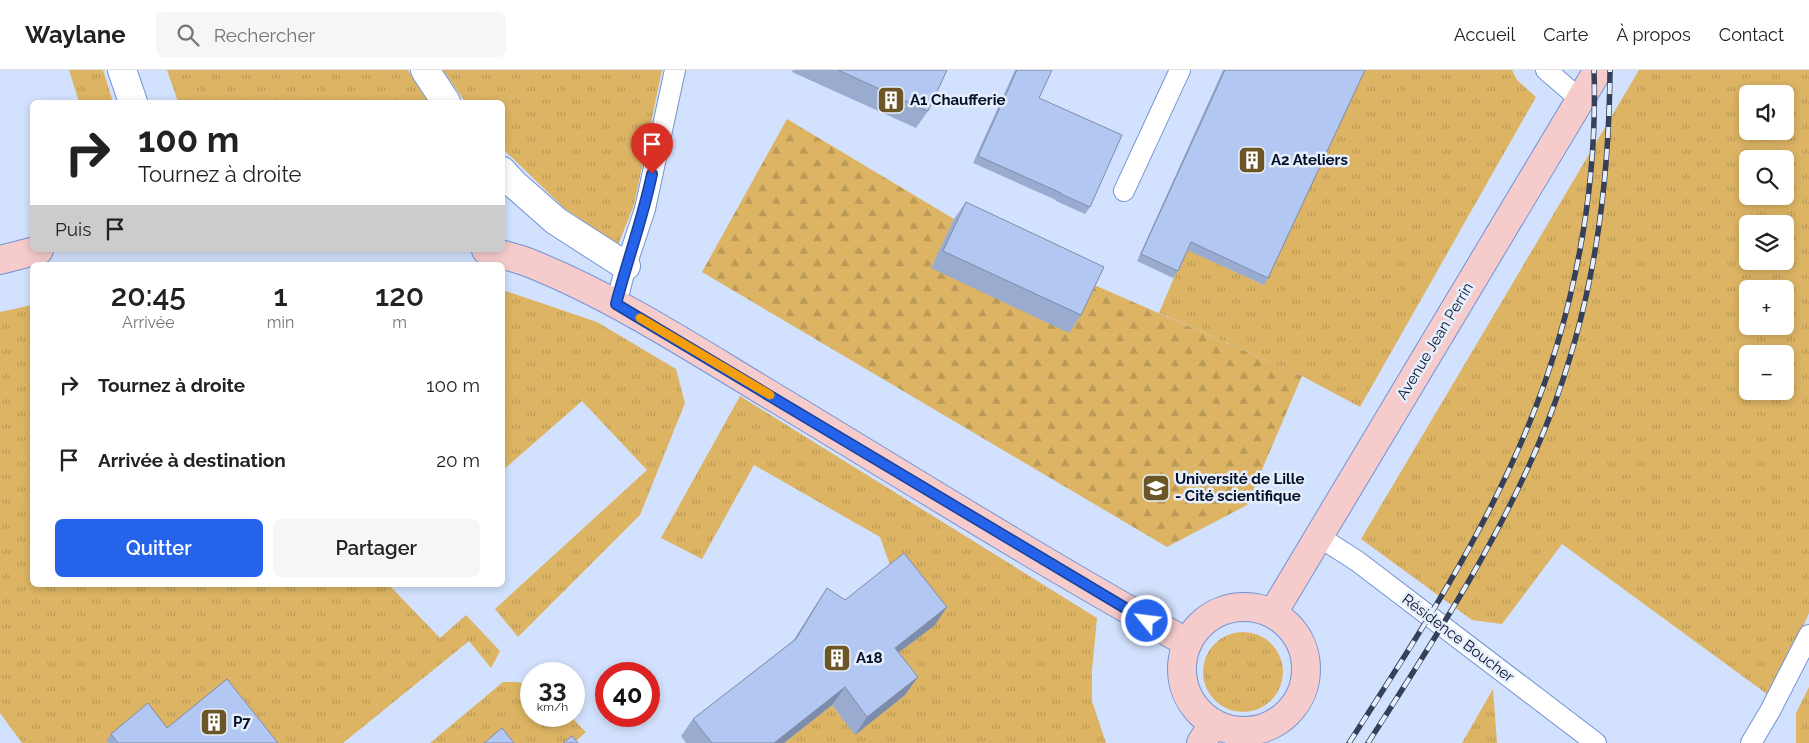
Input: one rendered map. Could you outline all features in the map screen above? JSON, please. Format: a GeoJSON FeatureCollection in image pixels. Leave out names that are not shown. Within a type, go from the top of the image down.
{"type":"FeatureCollection","features":[{"type":"Feature","properties":{"kind":"street"},"geometry":{"type":"LineString","coordinates":[[122,70],[132,100]]}},
{"type":"Feature","properties":{"kind":"street"},"geometry":{"type":"LineString","coordinates":[[425,70],[445,100]]}},
{"type":"Feature","properties":{"kind":"street","name":"Avenue Jean Perrin"},"geometry":{"type":"LineString","coordinates":[[1273,613],[1598,70]]}},
{"type":"Feature","properties":{"kind":"street"},"geometry":{"type":"LineString","coordinates":[[505,174],[556,221],[626,266]]}},
{"type":"Feature","properties":{"kind":"street"},"geometry":{"type":"LineString","coordinates":[[0,260],[30,252]]}},
{"type":"Feature","properties":{"kind":"street"},"geometry":{"type":"LineString","coordinates":[[493,252],[530,263],[616,304],[1118,604],[1188,643]]}},
{"type":"Feature","properties":{"kind":"street"},"geometry":{"type":"LineString","coordinates":[[1244,606],[1273,613],[1290,626],[1305,653],[1306,679],[1302,694],[1283,718],[1264,728],[1254,731],[1233,730],[1207,733],[1199,711],[1185,688],[1183,679],[1183,660],[1192,634],[1206,619],[1224,610],[1244,606]]}},
{"type":"Feature","properties":{"kind":"lane"},"geometry":{"type":"LineString","coordinates":[[616,304],[626,266],[645,209],[675,70]]}},
{"type":"Feature","properties":{"kind":"lane"},"geometry":{"type":"LineString","coordinates":[[1124,192],[1180,70]]}},
{"type":"Feature","properties":{"kind":"lane"},"geometry":{"type":"LineString","coordinates":[[1546,70],[1581,100]]}},
{"type":"Feature","properties":{"kind":"lane","name":"Résidence Boucher"},"geometry":{"type":"LineString","coordinates":[[1318,536],[1357,561],[1596,743]]}},
{"type":"Feature","properties":{"kind":"lane"},"geometry":{"type":"LineString","coordinates":[[1751,743],[1770,711],[1809,635]]}},
{"type":"Feature","properties":{"kind":"green space"},"geometry":{"type":"Polygon","coordinates":[[[69,70],[103,70],[112,100],[78,100],[69,70]]]}},
{"type":"Feature","properties":{"kind":"green space"},"geometry":{"type":"Polygon","coordinates":[[[167,70],[408,70],[428,100],[177,100],[167,70]]]}},
{"type":"Feature","properties":{"kind":"green space"},"geometry":{"type":"Polygon","coordinates":[[[443,70],[662,70],[634,205],[618,245],[564,208],[505,151],[505,100],[464,100],[443,70]]]}},
{"type":"Feature","properties":{"kind":"green space"},"geometry":{"type":"Polygon","coordinates":[[[1364,70],[1512,70],[1517,80],[1536,97],[1360,407],[1302,376],[1159,313],[1186,249],[1264,285],[1364,70]]]}},
{"type":"Feature","properties":{"kind":"green space"},"geometry":{"type":"Polygon","coordinates":[[[1639,70],[1809,70],[1809,613],[1771,697],[1562,544],[1502,624],[1472,620],[1361,539],[1639,70]]]}},
{"type":"Feature","properties":{"kind":"green space"},"geometry":{"type":"Polygon","coordinates":[[[787,119],[954,219],[931,268],[1092,284],[1302,376],[1247,505],[1167,547],[702,272],[787,119]]]}},
{"type":"Feature","properties":{"kind":"green space"},"geometry":{"type":"Polygon","coordinates":[[[505,291],[597,322],[676,369],[685,403],[640,515],[518,637],[495,609],[647,470],[582,401],[505,468],[505,291]]]}},
{"type":"Feature","properties":{"kind":"green space"},"geometry":{"type":"Polygon","coordinates":[[[30,305],[30,587],[391,587],[440,638],[466,615],[500,651],[491,668],[469,641],[343,743],[268,743],[162,735],[108,743],[22,743],[0,713],[0,312],[30,305]]]}},
{"type":"Feature","properties":{"kind":"green space"},"geometry":{"type":"Polygon","coordinates":[[[740,396],[1097,618],[1092,671],[1092,701],[1106,743],[784,743],[832,705],[855,734],[905,695],[882,665],[934,625],[892,571],[880,537],[754,465],[702,559],[661,538],[740,396]]]}},
{"type":"Feature","properties":{"kind":"green space"},"geometry":{"type":"Polygon","coordinates":[[[1243,632],[1258,635],[1271,644],[1280,657],[1283,672],[1280,687],[1271,700],[1258,709],[1243,712],[1228,709],[1215,700],[1206,687],[1203,672],[1206,657],[1215,644],[1228,635],[1243,632]]]}},
{"type":"Feature","properties":{"kind":"green space"},"geometry":{"type":"Polygon","coordinates":[[[503,682],[520,683],[520,727],[581,727],[586,732],[574,743],[430,743],[503,682]]]}},
{"type":"Feature","properties":{"kind":"green space"},"geometry":{"type":"Polygon","coordinates":[[[1809,687],[1809,743],[1796,743],[1796,713],[1809,687]]]}},
{"type":"Feature","properties":{"kind":"green space"},"geometry":{"type":"Polygon","coordinates":[[[1493,689],[1497,743],[1462,743],[1493,689]]]}},
{"type":"Feature","properties":{"kind":"building"},"geometry":{"type":"Polygon","coordinates":[[[838,70],[947,70],[928,111],[838,70]]]}},
{"type":"Feature","properties":{"kind":"building"},"geometry":{"type":"Polygon","coordinates":[[[1017,70],[1052,70],[1039,98],[1122,135],[1090,207],[978,156],[1017,70]]]}},
{"type":"Feature","properties":{"kind":"building","name":"A2 Ateliers"},"geometry":{"type":"Polygon","coordinates":[[[1225,70],[1365,70],[1268,278],[1191,242],[1178,271],[1141,254],[1225,70]]]}},
{"type":"Feature","properties":{"kind":"building"},"geometry":{"type":"Polygon","coordinates":[[[966,202],[1104,267],[1081,315],[943,251],[966,202]]]}},
{"type":"Feature","properties":{"kind":"building","name":"A18"},"geometry":{"type":"Polygon","coordinates":[[[904,553],[947,607],[895,648],[918,677],[867,717],[845,687],[774,743],[712,743],[693,719],[796,639],[827,588],[845,600],[904,553]]]}},
{"type":"Feature","properties":{"kind":"building","name":"P7"},"geometry":{"type":"Polygon","coordinates":[[[227,679],[278,743],[118,743],[111,734],[148,703],[167,728],[227,679]]]}},
{"type":"Feature","properties":{"kind":"building"},"geometry":{"type":"Polygon","coordinates":[[[502,728],[514,743],[484,743],[502,728]]]}},
{"type":"Feature","properties":{"kind":"building"},"geometry":{"type":"Polygon","coordinates":[[[572,736],[578,743],[563,743],[572,736]]]}},
{"type":"Feature","properties":{"kind":"railway"},"geometry":{"type":"LineString","coordinates":[[1349,743],[1423,627],[1469,548],[1511,466],[1545,382],[1559,339],[1580,250],[1592,160],[1594,70]]}},
{"type":"Feature","properties":{"kind":"railway"},"geometry":{"type":"LineString","coordinates":[[1368,743],[1442,626],[1489,546],[1530,463],[1564,378],[1577,335],[1596,248],[1606,160],[1610,70]]}},
{"type":"Feature","properties":{"kind":"slow traffic"},"geometry":{"type":"LineString","coordinates":[[640,318],[770,395]]}},
{"type":"Feature","properties":{"kind":"place","name":"A1 Chaufferie"},"geometry":{"type":"Point","coordinates":[891,100]}},
{"type":"Feature","properties":{"kind":"place","name":"A2 Ateliers"},"geometry":{"type":"Point","coordinates":[1252,160]}},
{"type":"Feature","properties":{"kind":"place","name":"Université de Lille ‐ Cité scientifique"},"geometry":{"type":"Point","coordinates":[1156,488]}},
{"type":"Feature","properties":{"kind":"place","name":"A18"},"geometry":{"type":"Point","coordinates":[837,658]}},
{"type":"Feature","properties":{"kind":"place","name":"P7"},"geometry":{"type":"Point","coordinates":[214,722]}},
{"type":"Feature","properties":{"kind":"route"},"geometry":{"type":"LineString","coordinates":[[652,174],[645,209],[626,266],[616,304],[1147,621]]}}]}
